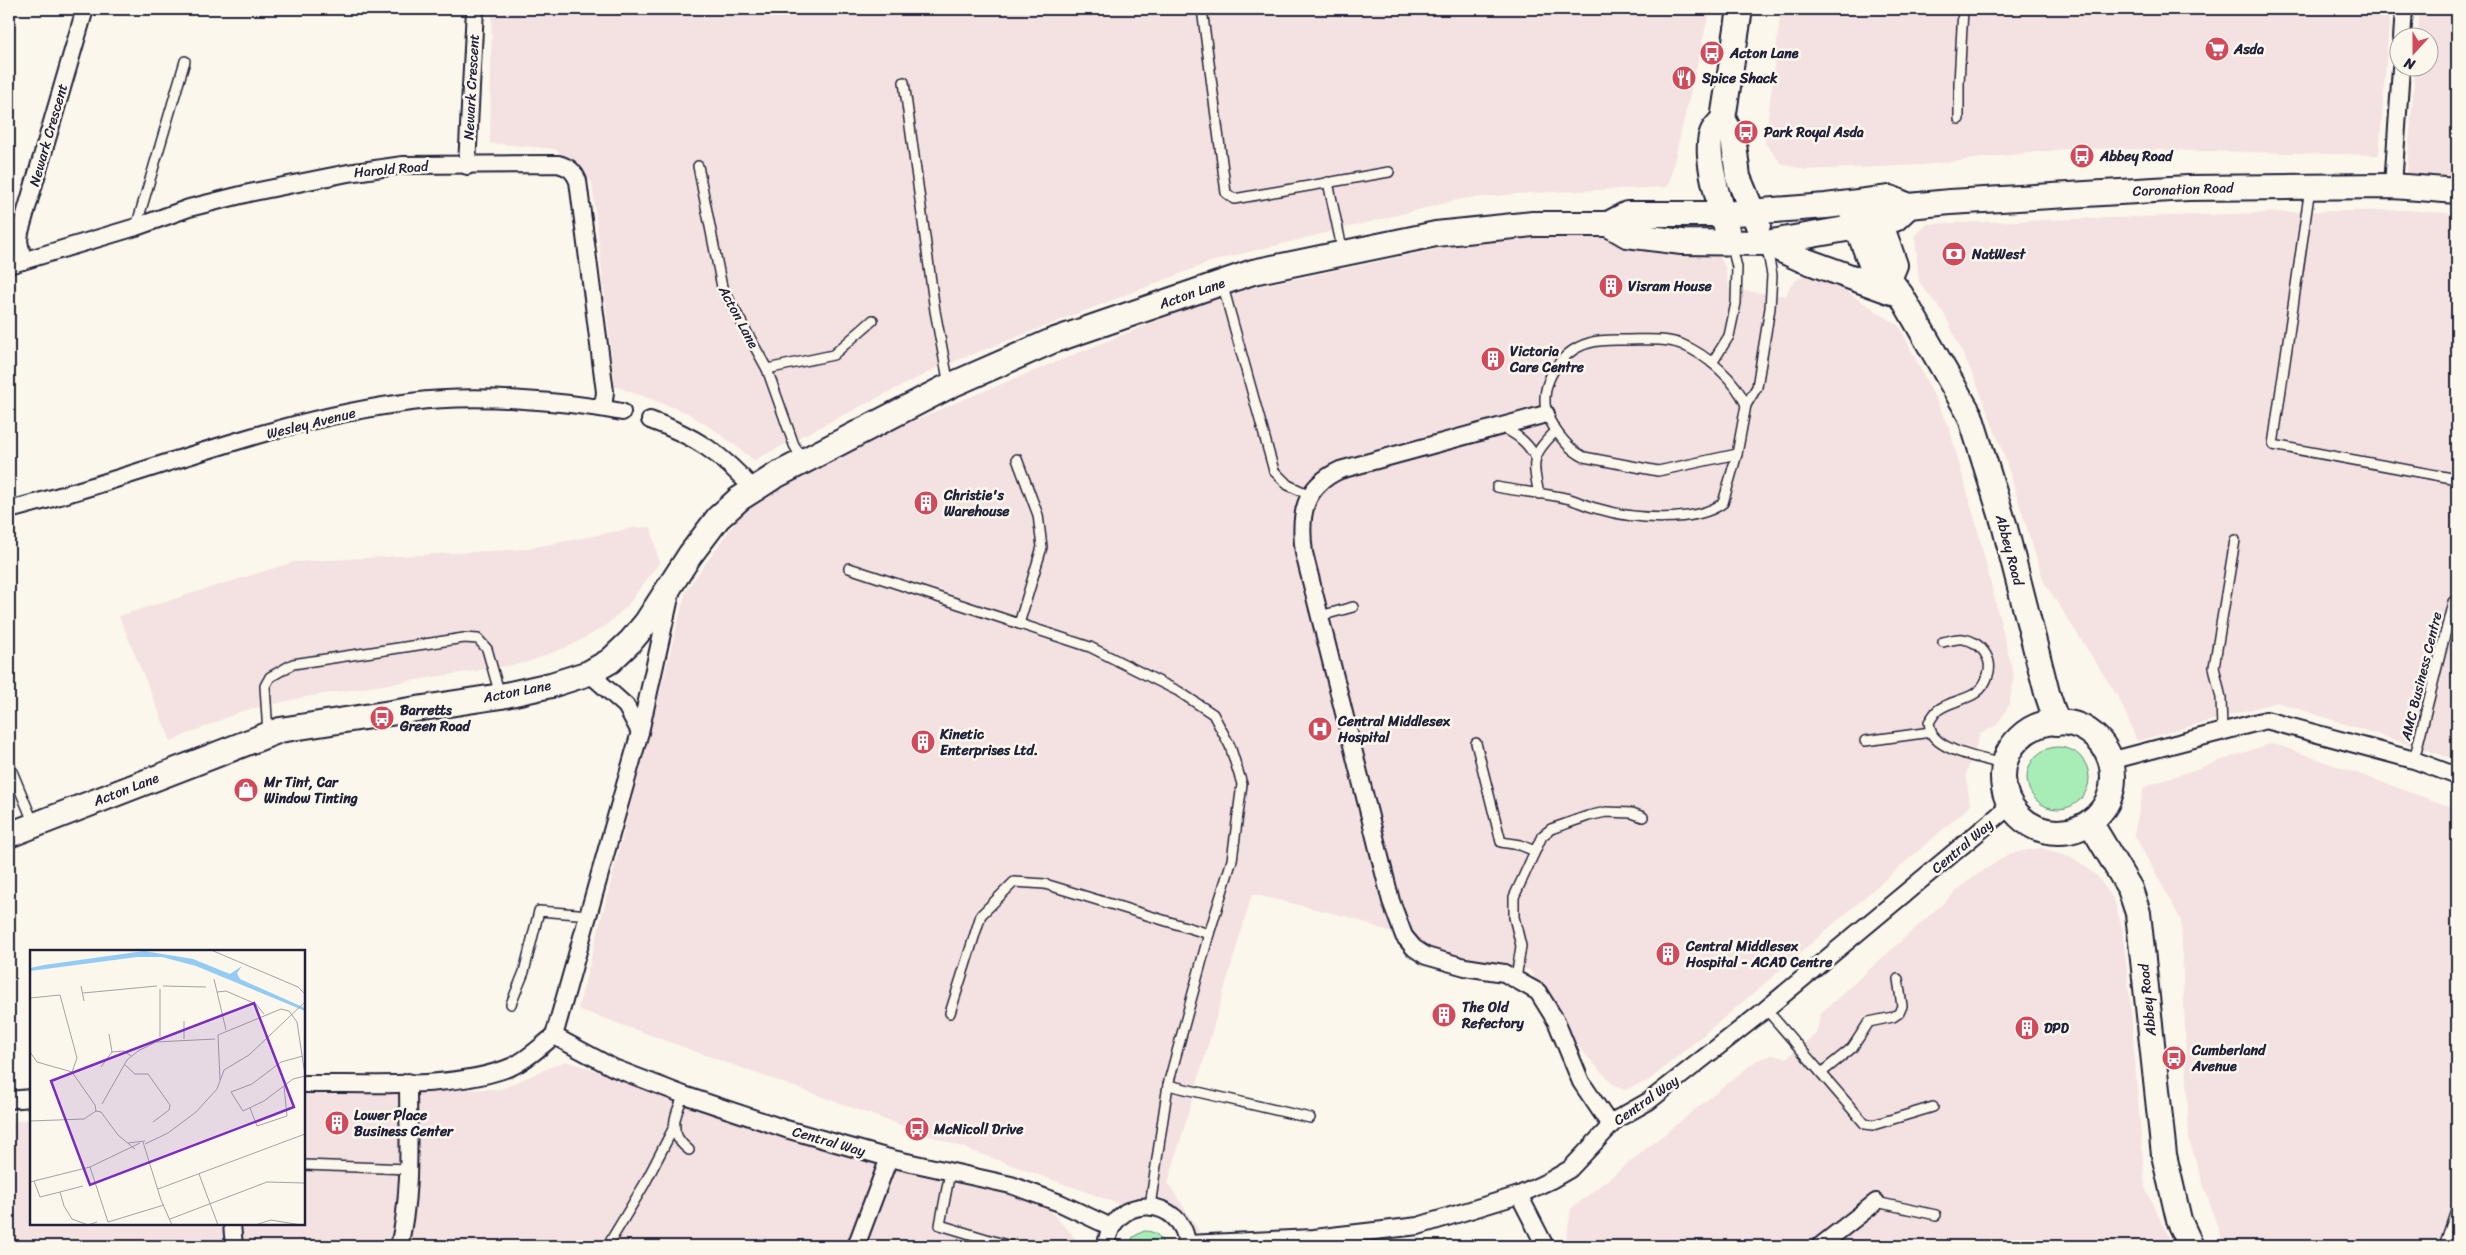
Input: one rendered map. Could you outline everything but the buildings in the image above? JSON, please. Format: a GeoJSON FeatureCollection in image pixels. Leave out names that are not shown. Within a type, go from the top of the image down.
{"type":"FeatureCollection","features":[{"type":"Feature","properties":{"kind":"main road"},"geometry":{"type":"LineString","coordinates":[[1731,243],[1713,178],[1711,156],[1712,132],[1723,119],[1740,9]]}},
{"type":"Feature","properties":{"kind":"main road"},"geometry":{"type":"LineString","coordinates":[[1723,119],[1733,136],[1738,177],[1766,243],[1800,259],[1895,287],[1895,265],[1872,199]]}},
{"type":"Feature","properties":{"kind":"main road","name":"Coronation Road"},"geometry":{"type":"LineString","coordinates":[[1752,212],[1890,198],[1909,206],[2188,188],[2310,185],[2393,186],[2457,191]]}},
{"type":"Feature","properties":{"kind":"main road","name":"Abbey Road"},"geometry":{"type":"LineString","coordinates":[[1849,203],[1856,227],[1874,272],[1895,287],[1970,415],[2004,524],[2047,694],[2057,722]]}},
{"type":"Feature","properties":{"kind":"main road"},"geometry":{"type":"LineString","coordinates":[[1766,243],[1880,223],[1895,218],[1909,206]]}},
{"type":"Feature","properties":{"kind":"main road","name":"Acton Lane"},"geometry":{"type":"LineString","coordinates":[[9,835],[280,730],[501,696],[551,685],[589,673],[610,661],[631,641],[674,581],[690,554],[718,518],[739,499],[804,461],[949,386],[1052,341],[1253,272],[1436,234],[1533,224],[1608,224],[1627,214],[1723,214],[1752,212]]}},
{"type":"Feature","properties":{"kind":"main road","name":"Acton Lane"},"geometry":{"type":"LineString","coordinates":[[1608,224],[1627,235],[1682,242],[1766,243]]}},
{"type":"Feature","properties":{"kind":"main road"},"geometry":{"type":"LineString","coordinates":[[2057,722],[2081,728],[2096,738],[2110,761],[2112,775],[2109,796],[2100,813],[2090,822],[2072,830],[2046,831],[2027,822],[2011,805],[2003,783],[2004,764],[2008,753],[2021,736],[2042,725],[2057,722]]}},
{"type":"Feature","properties":{"kind":"main road","name":"Abbey Road"},"geometry":{"type":"LineString","coordinates":[[2090,822],[2130,889],[2138,913],[2164,1155],[2179,1220],[2191,1246]]}},
{"type":"Feature","properties":{"kind":"street","name":"Newark Crescent"},"geometry":{"type":"LineString","coordinates":[[16,263],[20,232],[85,9]]}},
{"type":"Feature","properties":{"kind":"street","name":"Newark Crescent"},"geometry":{"type":"LineString","coordinates":[[467,166],[475,9]]}},
{"type":"Feature","properties":{"kind":"street"},"geometry":{"type":"LineString","coordinates":[[2403,28],[2404,9]]}},
{"type":"Feature","properties":{"kind":"street"},"geometry":{"type":"LineString","coordinates":[[2393,186],[2399,78]]}},
{"type":"Feature","properties":{"kind":"street","name":"Harold Road"},"geometry":{"type":"LineString","coordinates":[[16,263],[136,227],[189,208],[249,193],[348,173],[403,165],[558,164],[568,167],[575,174],[578,181],[605,392],[603,408]]}},
{"type":"Feature","properties":{"kind":"street","name":"Wesley Avenue"},"geometry":{"type":"LineString","coordinates":[[9,510],[227,444],[360,410],[412,402],[473,400],[540,402],[603,408],[622,412]]}},
{"type":"Feature","properties":{"kind":"street"},"geometry":{"type":"LineString","coordinates":[[1546,414],[1340,470],[1326,476],[1310,495],[1300,527],[1304,552],[1391,901],[1404,936],[1414,948],[1426,956],[1465,967],[1504,973],[1538,992],[1556,1021],[1581,1082],[1610,1125]]}},
{"type":"Feature","properties":{"kind":"street"},"geometry":{"type":"LineString","coordinates":[[650,420],[696,440],[731,464],[754,490]]}},
{"type":"Feature","properties":{"kind":"street"},"geometry":{"type":"LineString","coordinates":[[305,1084],[452,1081],[484,1076],[515,1065],[554,1036],[590,915],[640,732],[674,581]]}},
{"type":"Feature","properties":{"kind":"street"},"geometry":{"type":"LineString","coordinates":[[589,673],[626,706],[640,732]]}},
{"type":"Feature","properties":{"kind":"street"},"geometry":{"type":"LineString","coordinates":[[2110,761],[2222,730],[2266,720],[2414,760],[2457,776]]}},
{"type":"Feature","properties":{"kind":"street","name":"Central Way"},"geometry":{"type":"LineString","coordinates":[[1187,1245],[1313,1242],[1418,1226],[1519,1196],[1570,1169],[1610,1125],[1649,1102],[1766,1009],[2011,805]]}},
{"type":"Feature","properties":{"kind":"street","name":"Central Way"},"geometry":{"type":"LineString","coordinates":[[554,1036],[614,1068],[684,1095],[786,1129],[889,1158],[1011,1185],[1060,1203],[1110,1227]]}},
{"type":"Feature","properties":{"kind":"street"},"geometry":{"type":"LineString","coordinates":[[399,1246],[405,1215],[408,1170],[408,1082]]}},
{"type":"Feature","properties":{"kind":"street"},"geometry":{"type":"LineString","coordinates":[[9,1100],[30,1098]]}},
{"type":"Feature","properties":{"kind":"street"},"geometry":{"type":"LineString","coordinates":[[856,1246],[889,1158]]}},
{"type":"Feature","properties":{"kind":"street"},"geometry":{"type":"LineString","coordinates":[[1519,1196],[1545,1246]]}},
{"type":"Feature","properties":{"kind":"street"},"geometry":{"type":"LineString","coordinates":[[1820,1246],[1876,1202]]}},
{"type":"Feature","properties":{"kind":"street"},"geometry":{"type":"LineString","coordinates":[[1106,1246],[1110,1227],[1124,1212],[1150,1206],[1163,1210],[1177,1221],[1187,1245]]}},
{"type":"Feature","properties":{"kind":"street"},"geometry":{"type":"LineString","coordinates":[[232,1225],[234,1246]]}},
{"type":"Feature","properties":{"kind":"lane"},"geometry":{"type":"LineString","coordinates":[[1202,9],[1226,193],[1234,199],[1389,172]]}},
{"type":"Feature","properties":{"kind":"lane"},"geometry":{"type":"LineString","coordinates":[[1959,120],[1963,9]]}},
{"type":"Feature","properties":{"kind":"lane"},"geometry":{"type":"LineString","coordinates":[[136,227],[185,61]]}},
{"type":"Feature","properties":{"kind":"lane"},"geometry":{"type":"LineString","coordinates":[[904,82],[935,311],[949,386]]}},
{"type":"Feature","properties":{"kind":"lane","name":"Acton Lane"},"geometry":{"type":"LineString","coordinates":[[698,166],[722,287],[767,369],[794,445],[804,461]]}},
{"type":"Feature","properties":{"kind":"lane"},"geometry":{"type":"LineString","coordinates":[[1328,182],[1343,254]]}},
{"type":"Feature","properties":{"kind":"lane"},"geometry":{"type":"LineString","coordinates":[[2310,185],[2273,445],[2457,480]]}},
{"type":"Feature","properties":{"kind":"lane"},"geometry":{"type":"LineString","coordinates":[[1712,364],[1729,336],[1736,303],[1737,267],[1731,243]]}},
{"type":"Feature","properties":{"kind":"lane"},"geometry":{"type":"LineString","coordinates":[[1497,487],[1569,499],[1600,510],[1663,518],[1699,513],[1723,503],[1737,454],[1746,406],[1757,387],[1770,308],[1772,275],[1766,243]]}},
{"type":"Feature","properties":{"kind":"lane"},"geometry":{"type":"LineString","coordinates":[[1222,283],[1274,471],[1288,485],[1310,495]]}},
{"type":"Feature","properties":{"kind":"lane"},"geometry":{"type":"LineString","coordinates":[[767,369],[833,355],[873,320]]}},
{"type":"Feature","properties":{"kind":"lane"},"geometry":{"type":"LineString","coordinates":[[1737,454],[1673,469],[1648,471],[1584,457],[1577,453],[1556,431],[1546,414],[1545,394],[1549,378],[1558,364],[1588,343],[1613,340],[1658,340],[1680,344],[1712,364],[1739,390],[1746,406]]}},
{"type":"Feature","properties":{"kind":"lane"},"geometry":{"type":"LineString","coordinates":[[1500,426],[1520,436],[1529,445],[1535,456]]}},
{"type":"Feature","properties":{"kind":"lane"},"geometry":{"type":"LineString","coordinates":[[1539,494],[1533,465],[1535,456],[1542,444],[1556,431]]}},
{"type":"Feature","properties":{"kind":"lane"},"geometry":{"type":"LineString","coordinates":[[1017,459],[1038,515],[1042,548],[1019,624]]}},
{"type":"Feature","properties":{"kind":"lane"},"geometry":{"type":"LineString","coordinates":[[2222,730],[2220,698],[2214,668],[2235,540]]}},
{"type":"Feature","properties":{"kind":"lane"},"geometry":{"type":"LineString","coordinates":[[849,568],[1090,647],[1178,691],[1213,714],[1230,746],[1242,784],[1232,860],[1209,934],[1168,1085],[1150,1206]]}},
{"type":"Feature","properties":{"kind":"lane","name":"AMC Business Centre"},"geometry":{"type":"LineString","coordinates":[[2414,760],[2454,602],[2457,602]]}},
{"type":"Feature","properties":{"kind":"lane"},"geometry":{"type":"LineString","coordinates":[[1320,616],[1353,607]]}},
{"type":"Feature","properties":{"kind":"lane"},"geometry":{"type":"LineString","coordinates":[[268,734],[265,686],[270,677],[293,664],[464,638],[478,639],[487,649],[501,696]]}},
{"type":"Feature","properties":{"kind":"lane"},"geometry":{"type":"LineString","coordinates":[[1943,642],[1962,639],[1978,643],[1988,657],[1989,674],[1981,688],[1966,700],[1938,710],[1929,722],[1931,732],[1942,744],[1978,758],[2004,764]]}},
{"type":"Feature","properties":{"kind":"lane"},"geometry":{"type":"LineString","coordinates":[[1865,741],[1931,732]]}},
{"type":"Feature","properties":{"kind":"lane"},"geometry":{"type":"LineString","coordinates":[[1476,743],[1501,842],[1520,845],[1535,851]]}},
{"type":"Feature","properties":{"kind":"lane"},"geometry":{"type":"LineString","coordinates":[[9,764],[34,824]]}},
{"type":"Feature","properties":{"kind":"lane"},"geometry":{"type":"LineString","coordinates":[[1516,979],[1521,946],[1514,917],[1514,897],[1542,836],[1547,831],[1588,816],[1606,812],[1632,813],[1643,817]]}},
{"type":"Feature","properties":{"kind":"lane"},"geometry":{"type":"LineString","coordinates":[[950,1013],[981,915],[1014,882],[1045,884],[1209,934]]}},
{"type":"Feature","properties":{"kind":"lane"},"geometry":{"type":"LineString","coordinates":[[511,1004],[524,972],[539,911],[590,915]]}},
{"type":"Feature","properties":{"kind":"lane"},"geometry":{"type":"LineString","coordinates":[[1821,1073],[1852,1048],[1869,1022],[1892,1017],[1899,1013],[1902,1006],[1898,980]]}},
{"type":"Feature","properties":{"kind":"lane"},"geometry":{"type":"LineString","coordinates":[[1766,1009],[1865,1124],[1873,1125],[1933,1107]]}},
{"type":"Feature","properties":{"kind":"lane"},"geometry":{"type":"LineString","coordinates":[[1168,1085],[1310,1118]]}},
{"type":"Feature","properties":{"kind":"lane"},"geometry":{"type":"LineString","coordinates":[[684,1095],[674,1115],[674,1125],[679,1142],[689,1150]]}},
{"type":"Feature","properties":{"kind":"lane"},"geometry":{"type":"LineString","coordinates":[[604,1246],[608,1246],[627,1215],[674,1125]]}},
{"type":"Feature","properties":{"kind":"lane"},"geometry":{"type":"LineString","coordinates":[[305,1165],[408,1170]]}},
{"type":"Feature","properties":{"kind":"lane"},"geometry":{"type":"LineString","coordinates":[[950,1172],[940,1225],[1010,1246]]}},
{"type":"Feature","properties":{"kind":"lane"},"geometry":{"type":"LineString","coordinates":[[1876,1202],[1936,1215]]}},
{"type":"Feature","properties":{"kind":"lane"},"geometry":{"type":"LineString","coordinates":[[2444,1246],[2457,1208]]}},
{"type":"Feature","properties":{"kind":"shaded area"},"geometry":{"type":"Polygon","coordinates":[[[492,9],[1710,9],[1668,187],[1528,193],[1461,199],[1213,261],[937,368],[754,460],[716,431],[686,412],[615,386],[592,182],[555,149],[490,143],[492,9]]]}},
{"type":"Feature","properties":{"kind":"shaded area"},"geometry":{"type":"Polygon","coordinates":[[[1781,9],[2390,9],[2379,155],[2074,148],[1922,165],[1805,170],[1781,163],[1765,143],[1781,9]]]}},
{"type":"Feature","properties":{"kind":"shaded area"},"geometry":{"type":"Polygon","coordinates":[[[2420,9],[2457,9],[2457,179],[2407,173],[2414,78],[2438,78],[2438,28],[2419,28],[2420,9]]]}},
{"type":"Feature","properties":{"kind":"shaded area"},"geometry":{"type":"Polygon","coordinates":[[[2407,210],[2457,214],[2457,760],[2277,702],[2137,741],[2120,700],[2044,582],[2004,455],[1977,384],[1945,315],[1919,282],[1915,236],[1928,224],[2407,210]]]}},
{"type":"Feature","properties":{"kind":"shaded area","name":"Central Middlesex Hospital"},"geometry":{"type":"Polygon","coordinates":[[[1601,232],[1720,257],[1725,267],[1729,289],[1786,296],[1791,284],[1803,276],[1837,285],[1899,326],[1948,424],[1975,520],[2014,677],[2009,705],[1997,725],[1980,734],[1966,774],[1970,806],[1763,985],[1648,1081],[1624,1090],[1615,1086],[1570,1038],[1530,970],[1437,951],[1353,918],[1252,894],[1168,1183],[1200,1233],[578,1009],[686,591],[760,487],[960,401],[1223,294],[1458,245],[1601,232]]]}},
{"type":"Feature","properties":{"kind":"shaded area"},"geometry":{"type":"Polygon","coordinates":[[[651,527],[659,563],[627,606],[605,626],[572,645],[525,663],[305,697],[242,711],[171,741],[119,616],[294,562],[526,549],[633,528],[651,527]]]}},
{"type":"Feature","properties":{"kind":"shaded area"},"geometry":{"type":"Polygon","coordinates":[[[2272,743],[2457,809],[2457,1246],[2227,1246],[2221,1238],[2189,1140],[2181,920],[2134,834],[2144,787],[2272,743]]]}},
{"type":"Feature","properties":{"kind":"shaded area"},"geometry":{"type":"Polygon","coordinates":[[[2042,848],[2075,859],[2097,876],[2114,900],[2122,928],[2130,999],[2145,1188],[2173,1246],[1572,1246],[1566,1241],[1571,1209],[1757,1060],[1772,1055],[1786,1058],[1816,1034],[1821,1013],[1969,880],[2011,853],[2042,848]]]}},
{"type":"Feature","properties":{"kind":"shaded area"},"geometry":{"type":"Polygon","coordinates":[[[565,1061],[1045,1205],[1075,1238],[1078,1246],[9,1246],[9,1122],[30,1119],[30,1225],[305,1225],[305,1093],[501,1089],[565,1061]]]}},
{"type":"Feature","properties":{"kind":"green space"},"geometry":{"type":"Polygon","coordinates":[[[2058,747],[2070,750],[2080,756],[2086,766],[2089,778],[2086,790],[2080,800],[2070,806],[2058,809],[2046,806],[2036,800],[2030,790],[2027,778],[2030,766],[2036,756],[2046,750],[2058,747]]]}},
{"type":"Feature","properties":{"kind":"green space"},"geometry":{"type":"Polygon","coordinates":[[[1144,1231],[1157,1235],[1164,1246],[1129,1246],[1133,1237],[1144,1231]]]}},
{"type":"Feature","properties":{"kind":"place","name":"Asda"},"geometry":{"type":"Point","coordinates":[2217,49]}},
{"type":"Feature","properties":{"kind":"place","name":"Acton Lane"},"geometry":{"type":"Point","coordinates":[1712,53]}},
{"type":"Feature","properties":{"kind":"place","name":"Spice Shack"},"geometry":{"type":"Point","coordinates":[1684,78]}},
{"type":"Feature","properties":{"kind":"place","name":"Park Royal Asda"},"geometry":{"type":"Point","coordinates":[1746,132]}},
{"type":"Feature","properties":{"kind":"place","name":"Abbey Road"},"geometry":{"type":"Point","coordinates":[2082,156]}},
{"type":"Feature","properties":{"kind":"place","name":"NatWest"},"geometry":{"type":"Point","coordinates":[1954,254]}},
{"type":"Feature","properties":{"kind":"place","name":"Visram House"},"geometry":{"type":"Point","coordinates":[1611,286]}},
{"type":"Feature","properties":{"kind":"place","name":"Victoria Care Centre"},"geometry":{"type":"Point","coordinates":[1493,359]}},
{"type":"Feature","properties":{"kind":"place","name":"Christie's Warehouse"},"geometry":{"type":"Point","coordinates":[926,503]}},
{"type":"Feature","properties":{"kind":"place","name":"Barretts Green Road"},"geometry":{"type":"Point","coordinates":[382,718]}},
{"type":"Feature","properties":{"kind":"place","name":"Central Middlesex Hospital"},"geometry":{"type":"Point","coordinates":[1320,729]}},
{"type":"Feature","properties":{"kind":"place","name":"Kinetic Enterprises Ltd."},"geometry":{"type":"Point","coordinates":[923,742]}},
{"type":"Feature","properties":{"kind":"place","name":"Mr Tint, Car Window Tinting"},"geometry":{"type":"Point","coordinates":[246,790]}},
{"type":"Feature","properties":{"kind":"place","name":"Central Middlesex Hospital - ACAD Centre"},"geometry":{"type":"Point","coordinates":[1668,954]}},
{"type":"Feature","properties":{"kind":"place","name":"The Old Refectory"},"geometry":{"type":"Point","coordinates":[1444,1015]}},
{"type":"Feature","properties":{"kind":"place","name":"DPD"},"geometry":{"type":"Point","coordinates":[2027,1028]}},
{"type":"Feature","properties":{"kind":"place","name":"Cumberland Avenue"},"geometry":{"type":"Point","coordinates":[2174,1058]}},
{"type":"Feature","properties":{"kind":"place","name":"Lower Place Business Center"},"geometry":{"type":"Point","coordinates":[337,1123]}},
{"type":"Feature","properties":{"kind":"place","name":"McNicoll Drive"},"geometry":{"type":"Point","coordinates":[917,1129]}}]}
